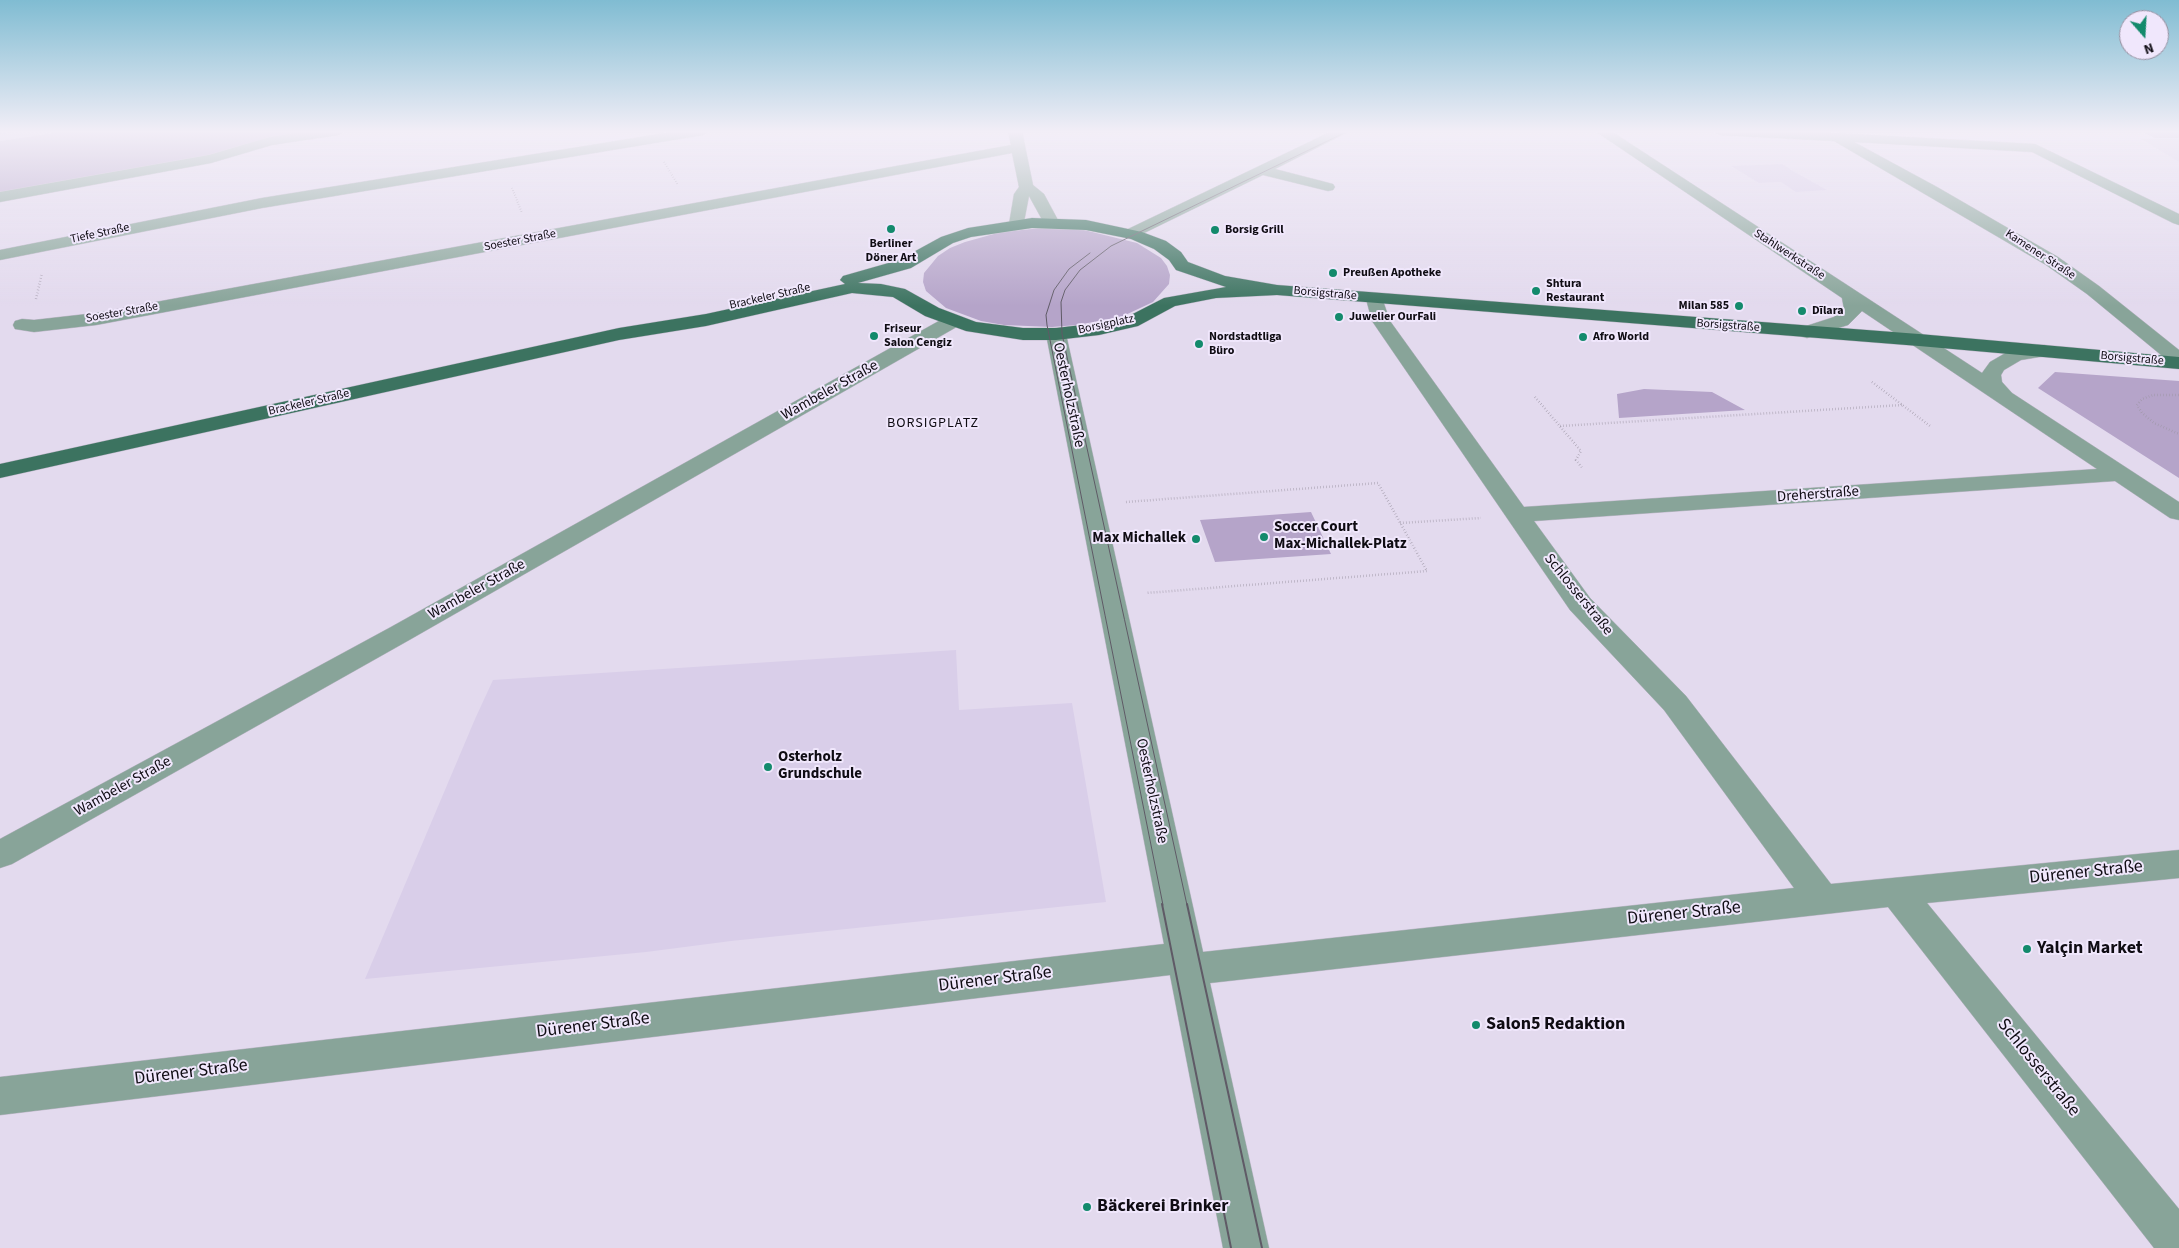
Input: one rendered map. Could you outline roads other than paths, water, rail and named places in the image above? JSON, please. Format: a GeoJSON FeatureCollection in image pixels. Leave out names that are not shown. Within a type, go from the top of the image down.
{"type":"FeatureCollection","features":[{"type":"Feature","properties":{"kind":"main road"},"geometry":{"type":"LineString","coordinates":[[917,302],[918,292],[915,280],[920,256],[948,240],[968,233],[1016,224],[1051,222],[1086,224],[1132,234],[1160,245],[1175,256],[1182,266],[1177,273],[1178,278],[1170,302]]}},
{"type":"Feature","properties":{"kind":"main road","name":"Brackeler Straße"},"geometry":{"type":"LineString","coordinates":[[619,334],[645,322],[715,310],[873,274],[905,264],[920,256]]}},
{"type":"Feature","properties":{"kind":"main road","name":"Borsigstraße"},"geometry":{"type":"LineString","coordinates":[[1182,266],[1221,281],[1277,290],[2179,362]]}},
{"type":"Feature","properties":{"kind":"main road","name":"Brackeler Straße"},"geometry":{"type":"LineString","coordinates":[[0,471],[619,334],[706,320],[852,288],[892,291],[917,302]]}},
{"type":"Feature","properties":{"kind":"main road","name":"Borsigstraße"},"geometry":{"type":"LineString","coordinates":[[1170,302],[1216,292],[1277,290]]}},
{"type":"Feature","properties":{"kind":"main road","name":"Borsigplatz"},"geometry":{"type":"LineString","coordinates":[[917,302],[952,322],[997,332],[1056,334],[1099,330],[1131,322],[1170,302]]}},
{"type":"Feature","properties":{"kind":"street"},"geometry":{"type":"LineString","coordinates":[[0,198],[47,189]]}},
{"type":"Feature","properties":{"kind":"street","name":"Tiefe Straße"},"geometry":{"type":"LineString","coordinates":[[0,255],[271,201],[344,189]]}},
{"type":"Feature","properties":{"kind":"street","name":"Soester Straße"},"geometry":{"type":"LineString","coordinates":[[22,325],[34,326],[96,319],[796,189]]}},
{"type":"Feature","properties":{"kind":"street"},"geometry":{"type":"LineString","coordinates":[[1016,224],[1025,189]]}},
{"type":"Feature","properties":{"kind":"street"},"geometry":{"type":"LineString","coordinates":[[1029,189],[1036,194],[1051,222]]}},
{"type":"Feature","properties":{"kind":"street"},"geometry":{"type":"LineString","coordinates":[[1132,234],[1222,189]]}},
{"type":"Feature","properties":{"kind":"street","name":"Stahlwerkstraße"},"geometry":{"type":"LineString","coordinates":[[1690,189],[2179,513]]}},
{"type":"Feature","properties":{"kind":"street","name":"Kamener Straße"},"geometry":{"type":"LineString","coordinates":[[1929,189],[2052,262],[2093,290],[2179,362]]}},
{"type":"Feature","properties":{"kind":"street"},"geometry":{"type":"LineString","coordinates":[[2117,189],[2179,220]]}},
{"type":"Feature","properties":{"kind":"street"},"geometry":{"type":"LineString","coordinates":[[1807,332],[1831,326],[1847,316],[1853,310],[1851,295]]}},
{"type":"Feature","properties":{"kind":"street","name":"Schlosserstraße"},"geometry":{"type":"LineString","coordinates":[[1375,299],[1381,321],[1516,516],[1592,618],[1680,709],[1822,899]]}},
{"type":"Feature","properties":{"kind":"street","name":"Wambeler Straße"},"geometry":{"type":"LineString","coordinates":[[0,855],[401,634],[952,322]]}},
{"type":"Feature","properties":{"kind":"street","name":"Oesterholzstraße"},"geometry":{"type":"LineString","coordinates":[[1056,334],[1246,1248]]}},
{"type":"Feature","properties":{"kind":"street","name":"Stahlwerkstraße"},"geometry":{"type":"LineString","coordinates":[[2003,395],[1992,383],[1991,376],[1997,366],[2016,355],[2044,351]]}},
{"type":"Feature","properties":{"kind":"street","name":"Dreherstraße"},"geometry":{"type":"LineString","coordinates":[[1516,516],[2121,474]]}},
{"type":"Feature","properties":{"kind":"street","name":"Dürener Straße"},"geometry":{"type":"LineString","coordinates":[[0,1096],[1187,963],[2179,864]]}},
{"type":"Feature","properties":{"kind":"street","name":"Schlosserstraße"},"geometry":{"type":"LineString","coordinates":[[1897,892],[2179,1244]]}},
{"type":"Feature","properties":{"kind":"tram line"},"geometry":{"type":"LineString","coordinates":[[1187,905],[1062,334],[1061,302],[1065,290],[1080,270],[1111,246],[1228,189]]}},
{"type":"Feature","properties":{"kind":"tram line"},"geometry":{"type":"LineString","coordinates":[[1090,253],[1069,269],[1054,290],[1046,315],[1047,325],[1163,905]]}},
{"type":"Feature","properties":{"kind":"tram line"},"geometry":{"type":"LineString","coordinates":[[1162,904],[1231,1248]]}},
{"type":"Feature","properties":{"kind":"tram line"},"geometry":{"type":"LineString","coordinates":[[1187,904],[1262,1248]]}},
{"type":"Feature","properties":{"kind":"place","name":"Berliner Döner Art"},"geometry":{"type":"Point","coordinates":[891,229]}},
{"type":"Feature","properties":{"kind":"place","name":"Borsig Grill"},"geometry":{"type":"Point","coordinates":[1215,230]}},
{"type":"Feature","properties":{"kind":"place","name":"Preußen Apotheke"},"geometry":{"type":"Point","coordinates":[1333,273]}},
{"type":"Feature","properties":{"kind":"place","name":"Shtura Restaurant"},"geometry":{"type":"Point","coordinates":[1536,291]}},
{"type":"Feature","properties":{"kind":"place","name":"Milan 585"},"geometry":{"type":"Point","coordinates":[1739,306]}},
{"type":"Feature","properties":{"kind":"place","name":"Dīlara"},"geometry":{"type":"Point","coordinates":[1802,311]}},
{"type":"Feature","properties":{"kind":"place","name":"Juwelier OurFali"},"geometry":{"type":"Point","coordinates":[1339,317]}},
{"type":"Feature","properties":{"kind":"place","name":"Friseur Salon Cengiz"},"geometry":{"type":"Point","coordinates":[874,336]}},
{"type":"Feature","properties":{"kind":"place","name":"Afro World"},"geometry":{"type":"Point","coordinates":[1583,337]}},
{"type":"Feature","properties":{"kind":"place","name":"Nordstadtliga Büro"},"geometry":{"type":"Point","coordinates":[1199,344]}},
{"type":"Feature","properties":{"kind":"place","name":"Soccer Court Max-Michallek-Platz"},"geometry":{"type":"Point","coordinates":[1264,537]}},
{"type":"Feature","properties":{"kind":"place","name":"Max Michallek"},"geometry":{"type":"Point","coordinates":[1196,539]}},
{"type":"Feature","properties":{"kind":"place","name":"Osterholz Grundschule"},"geometry":{"type":"Point","coordinates":[768,767]}},
{"type":"Feature","properties":{"kind":"place","name":"Yalçin Market"},"geometry":{"type":"Point","coordinates":[2027,949]}},
{"type":"Feature","properties":{"kind":"place","name":"Salon5 Redaktion"},"geometry":{"type":"Point","coordinates":[1476,1025]}},
{"type":"Feature","properties":{"kind":"place","name":"Bäckerei Brinker"},"geometry":{"type":"Point","coordinates":[1087,1207]}},
{"type":"Feature","properties":{"kind":"district","name":"BORSIGPLATZ"},"geometry":{"type":"Point","coordinates":[933,424]}}]}
